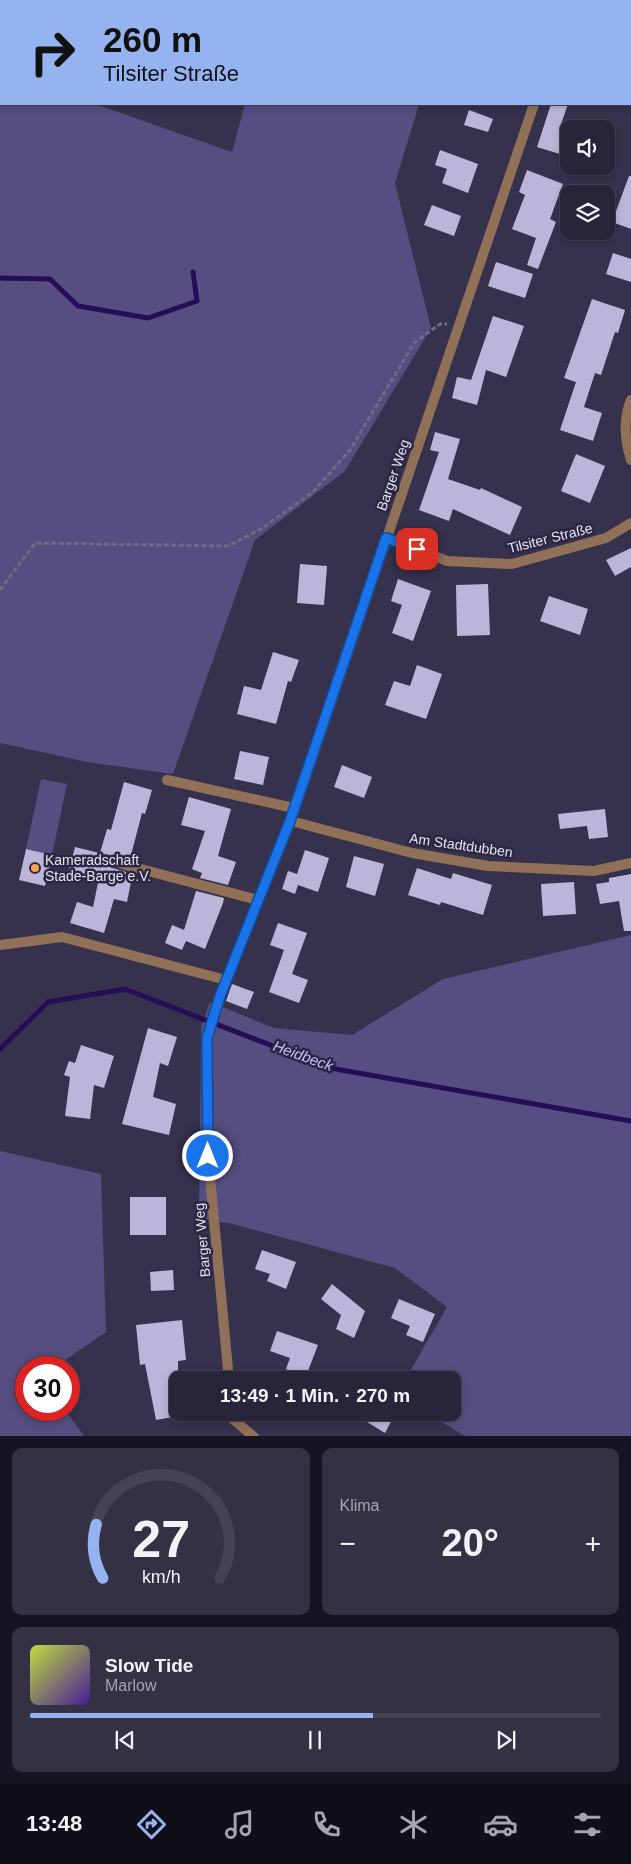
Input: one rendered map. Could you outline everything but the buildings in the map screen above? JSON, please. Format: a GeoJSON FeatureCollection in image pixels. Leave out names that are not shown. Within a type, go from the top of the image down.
{"type":"FeatureCollection","features":[{"type":"Feature","properties":{"kind":"street","name":"Barger Weg"},"geometry":{"type":"LineString","coordinates":[[228,1371],[208,1156],[207,1038],[226,980],[290,821],[534,105]]}},
{"type":"Feature","properties":{"kind":"street"},"geometry":{"type":"LineString","coordinates":[[631,400],[628,407],[625,441],[631,460]]}},
{"type":"Feature","properties":{"kind":"street","name":"Tilsiter Straße"},"geometry":{"type":"LineString","coordinates":[[386,538],[447,561],[512,564],[606,538],[631,523]]}},
{"type":"Feature","properties":{"kind":"street"},"geometry":{"type":"LineString","coordinates":[[166,780],[294,808]]}},
{"type":"Feature","properties":{"kind":"street","name":"Am Stadtdubben"},"geometry":{"type":"LineString","coordinates":[[290,821],[412,853],[488,866],[594,871],[631,863]]}},
{"type":"Feature","properties":{"kind":"street"},"geometry":{"type":"LineString","coordinates":[[103,859],[258,900]]}},
{"type":"Feature","properties":{"kind":"street"},"geometry":{"type":"LineString","coordinates":[[0,944],[62,937],[226,980]]}},
{"type":"Feature","properties":{"kind":"street"},"geometry":{"type":"LineString","coordinates":[[235,1421],[254,1436]]}},
{"type":"Feature","properties":{"kind":"path"},"geometry":{"type":"LineString","coordinates":[[0,590],[35,543],[228,546],[261,529],[313,492],[350,450],[414,343],[440,324],[460,324]]}},
{"type":"Feature","properties":{"kind":"shaded area"},"geometry":{"type":"Polygon","coordinates":[[[0,105],[98,105],[232,152],[245,105],[419,105],[395,183],[431,328],[345,471],[255,540],[173,774],[87,762],[0,743],[0,105]]]}},
{"type":"Feature","properties":{"kind":"shaded area"},"geometry":{"type":"Polygon","coordinates":[[[41,779],[67,784],[52,855],[26,849],[41,779]]]}},
{"type":"Feature","properties":{"kind":"shaded area"},"geometry":{"type":"Polygon","coordinates":[[[631,935],[631,1436],[465,1436],[440,1421],[461,1421],[461,1371],[410,1371],[447,1307],[395,1268],[233,1224],[199,1219],[201,1027],[210,1002],[274,1028],[352,1035],[443,979],[631,935]]]}},
{"type":"Feature","properties":{"kind":"shaded area"},"geometry":{"type":"Polygon","coordinates":[[[0,1151],[101,1174],[106,1332],[71,1356],[15,1356],[15,1421],[73,1421],[84,1436],[0,1436],[0,1151]]]}},
{"type":"Feature","properties":{"kind":"waterway"},"geometry":{"type":"LineString","coordinates":[[0,278],[50,279],[78,306],[148,318],[197,301],[193,272]]}},
{"type":"Feature","properties":{"kind":"waterway","name":"Heidbeck"},"geometry":{"type":"LineString","coordinates":[[0,1049],[48,1002],[125,989],[330,1068],[631,1121]]}},
{"type":"Feature","properties":{"kind":"place","name":"Kameradschaft Stade-Barge e.V."},"geometry":{"type":"Point","coordinates":[35,868]}},
{"type":"Feature","properties":{"kind":"route"},"geometry":{"type":"LineString","coordinates":[[208,1156],[207,1038],[220,996],[290,821],[386,538],[417,549]]}}]}
